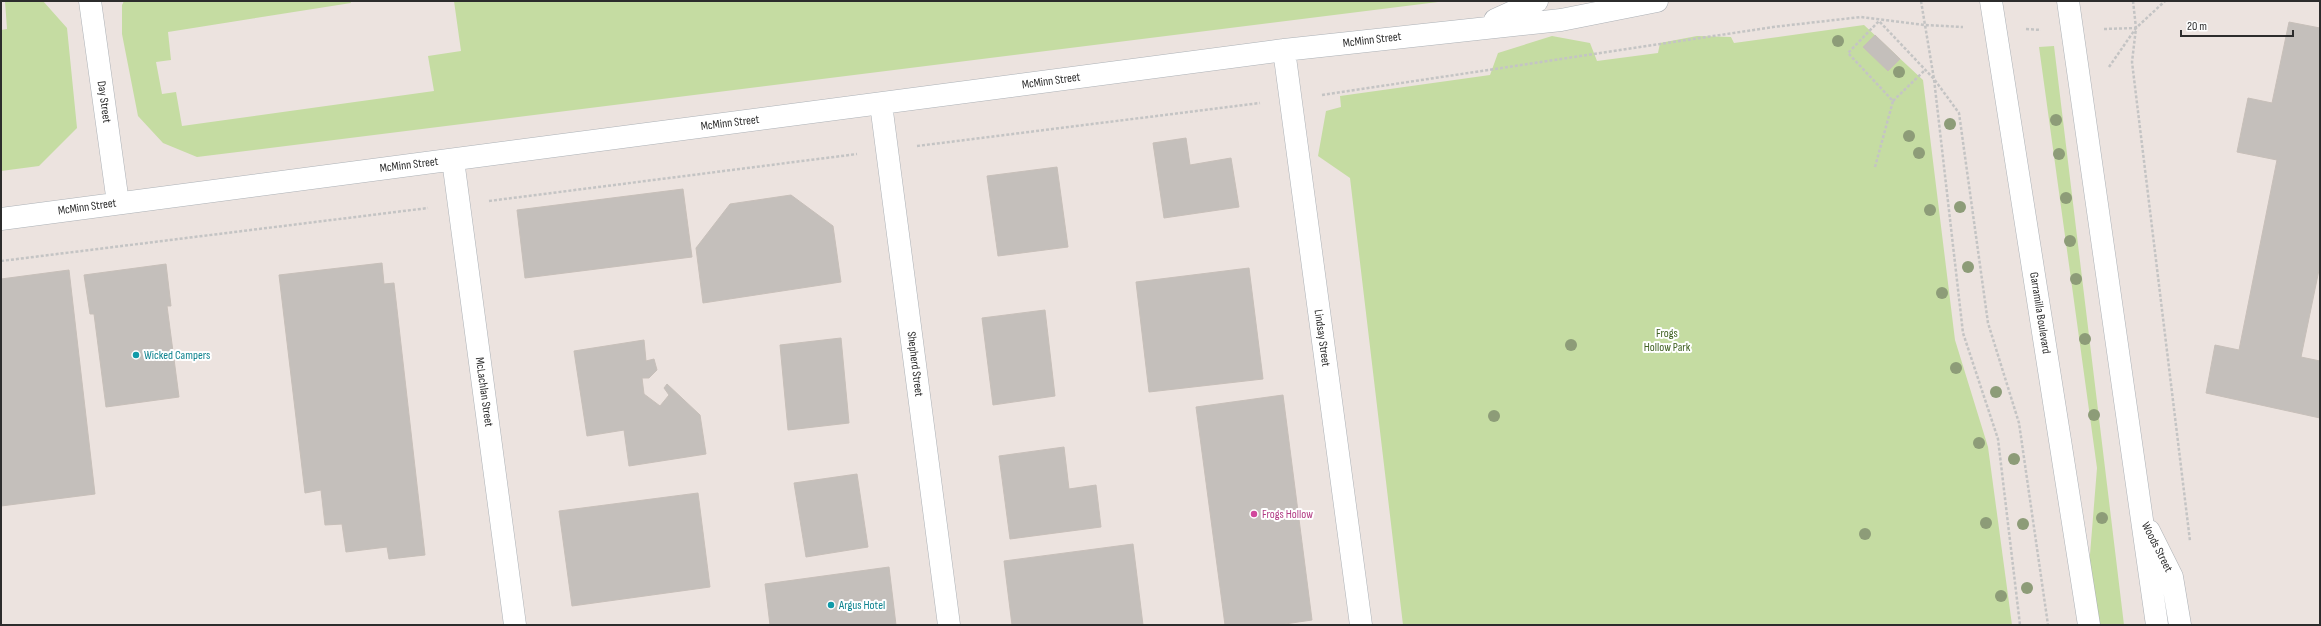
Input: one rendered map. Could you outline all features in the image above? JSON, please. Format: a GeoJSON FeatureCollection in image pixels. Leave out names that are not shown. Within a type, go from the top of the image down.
{"type":"FeatureCollection","features":[{"type":"Feature","properties":{"kind":"street","name":"Day Street"},"geometry":{"type":"LineString","coordinates":[[90,1],[118,202]]}},
{"type":"Feature","properties":{"kind":"street","name":"McMinn Street"},"geometry":{"type":"LineString","coordinates":[[1459,30],[1507,16],[1537,1]]}},
{"type":"Feature","properties":{"kind":"street","name":"McMinn Street"},"geometry":{"type":"LineString","coordinates":[[1,219],[118,202],[453,160],[1284,50],[1561,20],[1657,1]]}},
{"type":"Feature","properties":{"kind":"street","name":"Garramilla Boulevard"},"geometry":{"type":"LineString","coordinates":[[1991,1],[2089,625]]}},
{"type":"Feature","properties":{"kind":"street"},"geometry":{"type":"LineString","coordinates":[[2068,1],[2157,625]]}},
{"type":"Feature","properties":{"kind":"street","name":"Lindsay Street"},"geometry":{"type":"LineString","coordinates":[[1284,50],[1361,625]]}},
{"type":"Feature","properties":{"kind":"street","name":"Shepherd Street"},"geometry":{"type":"LineString","coordinates":[[881,104],[949,625]]}},
{"type":"Feature","properties":{"kind":"street","name":"McLachlan Street"},"geometry":{"type":"LineString","coordinates":[[453,160],[515,625]]}},
{"type":"Feature","properties":{"kind":"street","name":"Woods Street"},"geometry":{"type":"LineString","coordinates":[[2142,516],[2172,577],[2180,625]]}},
{"type":"Feature","properties":{"kind":"path"},"geometry":{"type":"LineString","coordinates":[[1921,1],[1934,79],[1963,333],[1998,439],[2020,625]]}},
{"type":"Feature","properties":{"kind":"path"},"geometry":{"type":"LineString","coordinates":[[2133,1],[2136,28],[2132,62],[2191,547]]}},
{"type":"Feature","properties":{"kind":"path"},"geometry":{"type":"LineString","coordinates":[[1,262],[1290,99],[1773,27],[1861,17],[1879,21],[1924,25],[1995,28],[2073,31],[2136,28],[2165,1]]}},
{"type":"Feature","properties":{"kind":"path"},"geometry":{"type":"LineString","coordinates":[[1879,21],[1934,79],[1959,113],[1988,322],[2019,423],[2048,625]]}},
{"type":"Feature","properties":{"kind":"path"},"geometry":{"type":"LineString","coordinates":[[1879,21],[1848,53],[1893,101]]}},
{"type":"Feature","properties":{"kind":"path"},"geometry":{"type":"LineString","coordinates":[[1875,167],[1893,101],[1925,70]]}},
{"type":"Feature","properties":{"kind":"green space"},"geometry":{"type":"Polygon","coordinates":[[[5,1],[43,1],[67,28],[77,128],[39,166],[1,171],[1,30],[7,29],[5,1]]]}},
{"type":"Feature","properties":{"kind":"green space"},"geometry":{"type":"Polygon","coordinates":[[[124,1],[350,1],[351,3],[168,32],[171,60],[156,62],[162,94],[176,92],[182,126],[434,91],[428,56],[461,51],[454,1],[1446,1],[197,157],[163,143],[138,116],[122,34],[122,5],[124,1]]]}},
{"type":"Feature","properties":{"kind":"green space","name":"Frogs Hollow Park"},"geometry":{"type":"Polygon","coordinates":[[[1864,25],[1923,80],[1955,340],[1988,447],[2012,625],[1403,625],[1350,178],[1318,156],[1326,111],[1341,107],[1340,96],[1490,75],[1498,53],[1552,36],[1590,43],[1597,61],[1658,53],[1660,43],[1697,36],[1731,37],[1734,43],[1864,25]]]}},
{"type":"Feature","properties":{"kind":"green space"},"geometry":{"type":"Polygon","coordinates":[[[2054,46],[2124,625],[2098,625],[2089,567],[2097,468],[2039,47],[2054,46]]]}},
{"type":"Feature","properties":{"kind":"building"},"geometry":{"type":"Polygon","coordinates":[[[2289,22],[2320,28],[2320,265],[2301,357],[2320,361],[2320,418],[2206,393],[2215,345],[2239,350],[2277,160],[2237,152],[2248,98],[2272,103],[2289,22]]]}},
{"type":"Feature","properties":{"kind":"building"},"geometry":{"type":"Polygon","coordinates":[[[1875,35],[1900,59],[1888,71],[1863,47],[1875,35]]]}},
{"type":"Feature","properties":{"kind":"building"},"geometry":{"type":"Polygon","coordinates":[[[1186,138],[1190,165],[1231,158],[1239,207],[1164,218],[1153,143],[1186,138]]]}},
{"type":"Feature","properties":{"kind":"building"},"geometry":{"type":"Polygon","coordinates":[[[1057,167],[1068,247],[998,256],[987,176],[1057,167]]]}},
{"type":"Feature","properties":{"kind":"building"},"geometry":{"type":"Polygon","coordinates":[[[683,189],[692,257],[525,278],[517,210],[683,189]]]}},
{"type":"Feature","properties":{"kind":"building"},"geometry":{"type":"Polygon","coordinates":[[[791,195],[833,226],[841,282],[703,303],[696,248],[730,204],[791,195]]]}},
{"type":"Feature","properties":{"kind":"building"},"geometry":{"type":"Polygon","coordinates":[[[382,263],[384,284],[394,283],[425,555],[389,559],[387,547],[346,552],[342,524],[325,525],[321,490],[305,493],[279,275],[382,263]]]}},
{"type":"Feature","properties":{"kind":"building","name":"Wicked Campers"},"geometry":{"type":"Polygon","coordinates":[[[166,264],[171,306],[167,306],[179,397],[106,407],[94,314],[90,314],[84,275],[166,264]]]}},
{"type":"Feature","properties":{"kind":"building"},"geometry":{"type":"Polygon","coordinates":[[[1249,268],[1263,379],[1149,392],[1136,282],[1249,268]]]}},
{"type":"Feature","properties":{"kind":"building"},"geometry":{"type":"Polygon","coordinates":[[[69,270],[95,494],[1,506],[1,279],[69,270]]]}},
{"type":"Feature","properties":{"kind":"building"},"geometry":{"type":"Polygon","coordinates":[[[1045,310],[1055,396],[993,405],[982,318],[1045,310]]]}},
{"type":"Feature","properties":{"kind":"building"},"geometry":{"type":"Polygon","coordinates":[[[841,338],[849,423],[788,430],[780,345],[841,338]]]}},
{"type":"Feature","properties":{"kind":"building"},"geometry":{"type":"Polygon","coordinates":[[[644,340],[646,361],[654,359],[657,370],[649,378],[642,378],[644,394],[660,406],[669,395],[664,388],[667,384],[700,415],[706,454],[629,466],[624,430],[587,436],[574,351],[644,340]]]}},
{"type":"Feature","properties":{"kind":"building","name":"Frogs Hollow"},"geometry":{"type":"Polygon","coordinates":[[[1283,395],[1312,620],[1278,625],[1225,625],[1196,407],[1283,395]]]}},
{"type":"Feature","properties":{"kind":"building"},"geometry":{"type":"Polygon","coordinates":[[[1064,447],[1069,489],[1096,485],[1101,527],[1010,539],[999,456],[1064,447]]]}},
{"type":"Feature","properties":{"kind":"building"},"geometry":{"type":"Polygon","coordinates":[[[857,474],[868,547],[806,557],[794,483],[857,474]]]}},
{"type":"Feature","properties":{"kind":"building"},"geometry":{"type":"Polygon","coordinates":[[[698,493],[710,587],[572,606],[559,511],[698,493]]]}},
{"type":"Feature","properties":{"kind":"building"},"geometry":{"type":"Polygon","coordinates":[[[1133,544],[1143,625],[1012,625],[1004,561],[1133,544]]]}},
{"type":"Feature","properties":{"kind":"building","name":"Argus Hotel"},"geometry":{"type":"Polygon","coordinates":[[[889,567],[896,625],[770,625],[765,584],[889,567]]]}},
{"type":"Feature","properties":{"kind":"place","name":"Wicked Campers"},"geometry":{"type":"Point","coordinates":[136,355]}},
{"type":"Feature","properties":{"kind":"place","name":"Frogs Hollow"},"geometry":{"type":"Point","coordinates":[1254,514]}},
{"type":"Feature","properties":{"kind":"place","name":"Argus Hotel"},"geometry":{"type":"Point","coordinates":[831,605]}}]}
